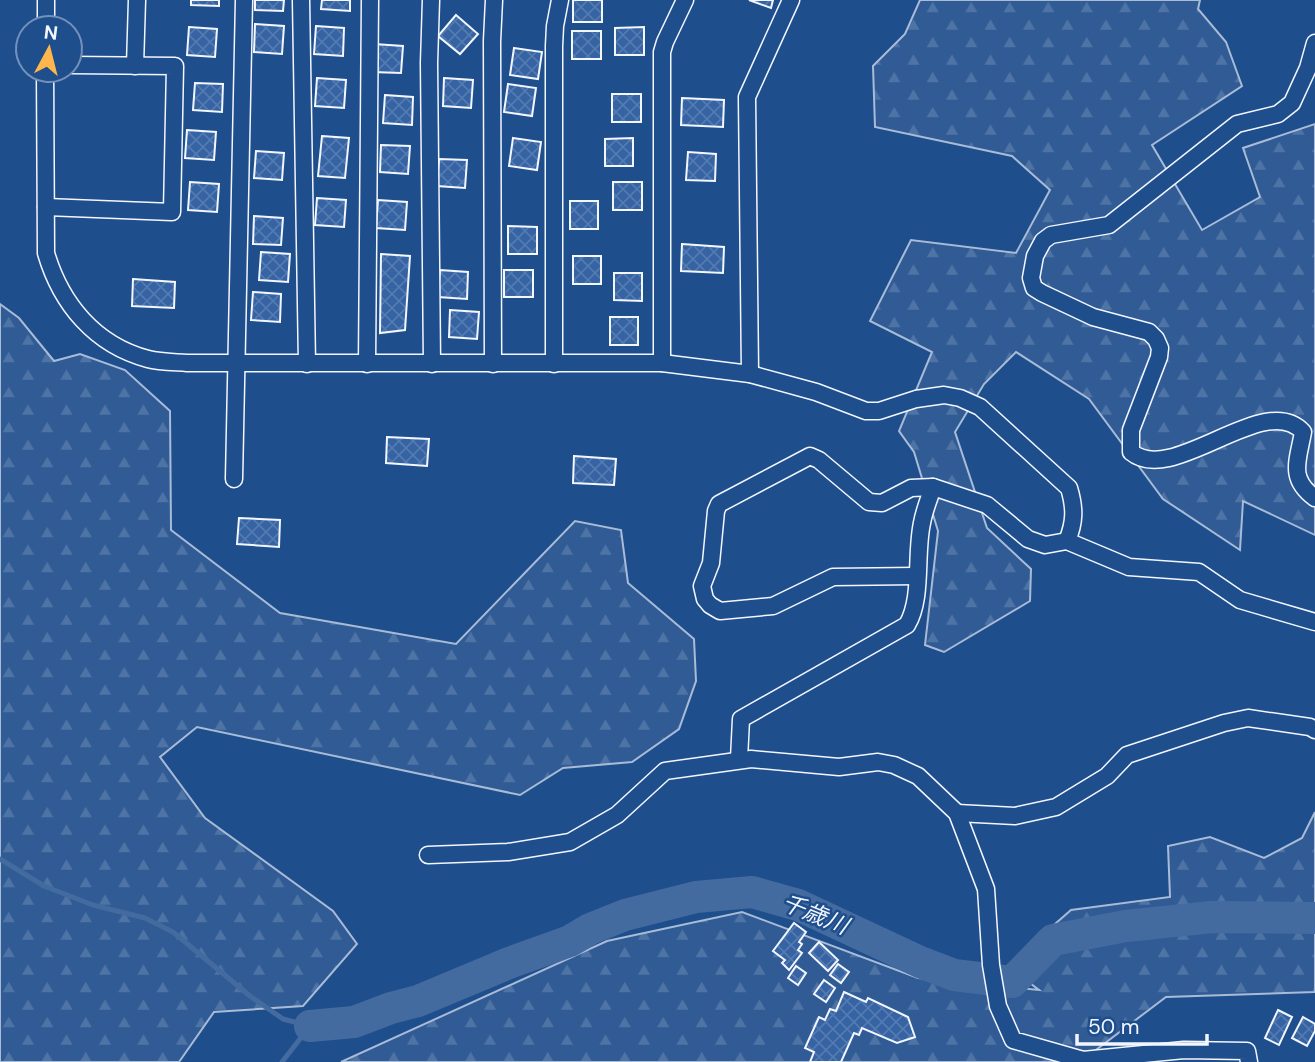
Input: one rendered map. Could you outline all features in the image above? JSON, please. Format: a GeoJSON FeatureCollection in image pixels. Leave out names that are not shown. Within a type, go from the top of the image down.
{"type":"FeatureCollection","features":[{"type":"Feature","properties":{"kind":"street"},"geometry":{"type":"LineString","coordinates":[[135,66],[137,0]]}},
{"type":"Feature","properties":{"kind":"street"},"geometry":{"type":"LineString","coordinates":[[234,479],[244,0]]}},
{"type":"Feature","properties":{"kind":"street"},"geometry":{"type":"LineString","coordinates":[[301,0],[307,364]]}},
{"type":"Feature","properties":{"kind":"street"},"geometry":{"type":"LineString","coordinates":[[367,364],[369,0]]}},
{"type":"Feature","properties":{"kind":"street"},"geometry":{"type":"LineString","coordinates":[[431,0],[429,63],[432,364]]}},
{"type":"Feature","properties":{"kind":"street"},"geometry":{"type":"LineString","coordinates":[[493,364],[494,0]]}},
{"type":"Feature","properties":{"kind":"street"},"geometry":{"type":"LineString","coordinates":[[554,364],[554,46],[560,0]]}},
{"type":"Feature","properties":{"kind":"street"},"geometry":{"type":"LineString","coordinates":[[662,363],[662,52],[685,0]]}},
{"type":"Feature","properties":{"kind":"street"},"geometry":{"type":"LineString","coordinates":[[750,374],[747,97],[790,0]]}},
{"type":"Feature","properties":{"kind":"street"},"geometry":{"type":"LineString","coordinates":[[1315,43],[1308,68],[1292,103],[1278,114],[1237,124],[1109,225],[1051,235],[1043,241],[1035,256],[1031,278],[1034,288],[1042,293],[1093,317],[1149,332],[1156,339],[1160,348],[1158,357],[1129,440],[1131,452],[1139,459],[1155,460],[1176,455],[1261,424],[1284,421],[1296,424],[1303,432],[1296,472],[1303,489],[1315,498]]}},
{"type":"Feature","properties":{"kind":"street"},"geometry":{"type":"LineString","coordinates":[[46,207],[172,212],[175,66],[84,65]]}},
{"type":"Feature","properties":{"kind":"street"},"geometry":{"type":"LineString","coordinates":[[46,84],[46,253],[54,278],[65,299],[87,325],[118,348],[150,359],[187,363],[662,363],[750,374],[817,392],[866,411],[879,411],[916,399],[944,395],[980,407],[1069,488],[1074,523],[1067,541]]}},
{"type":"Feature","properties":{"kind":"street"},"geometry":{"type":"LineString","coordinates":[[916,576],[833,577],[773,606],[728,611],[720,611],[710,605],[703,593],[704,578],[711,563],[719,504],[805,457],[814,457],[869,502],[882,503],[911,488],[933,487],[987,505],[1028,539],[1045,545],[1067,541],[1129,567],[1199,572],[1240,600],[1315,622]]}},
{"type":"Feature","properties":{"kind":"street"},"geometry":{"type":"LineString","coordinates":[[739,759],[740,719],[907,625],[913,615],[917,597],[916,576],[922,524],[933,487]]}},
{"type":"Feature","properties":{"kind":"street"},"geometry":{"type":"LineString","coordinates":[[957,813],[1015,816],[1056,807],[1107,776],[1127,755],[1224,723],[1248,718],[1315,730]]}},
{"type":"Feature","properties":{"kind":"street"},"geometry":{"type":"LineString","coordinates":[[428,856],[508,852],[570,842],[617,815],[665,771],[739,759],[839,767],[878,762],[894,765],[918,776],[957,813],[986,889],[991,965],[998,1006],[1013,1040],[1083,1059],[1196,1050],[1247,1051],[1250,1062]]}},
{"type":"Feature","properties":{"kind":"green space"},"geometry":{"type":"Polygon","coordinates":[[[920,0],[1200,0],[1198,9],[1226,42],[1242,86],[1152,145],[1202,230],[1260,197],[1243,148],[1315,124],[1315,535],[1243,501],[1240,550],[1163,499],[1089,399],[1016,352],[984,384],[955,432],[987,528],[1031,569],[1030,601],[944,652],[925,645],[938,531],[914,452],[899,431],[932,352],[870,321],[911,240],[1016,253],[1050,190],[1012,156],[875,127],[873,66],[905,34],[920,0]]]}},
{"type":"Feature","properties":{"kind":"green space"},"geometry":{"type":"Polygon","coordinates":[[[0,304],[19,318],[54,361],[80,354],[125,370],[170,411],[171,530],[280,613],[456,644],[575,521],[621,530],[628,583],[694,639],[696,681],[679,729],[632,762],[563,768],[520,795],[197,727],[160,757],[205,818],[333,911],[357,944],[303,1006],[214,1012],[179,1062],[0,1062],[0,304]]]}},
{"type":"Feature","properties":{"kind":"green space"},"geometry":{"type":"Polygon","coordinates":[[[1315,812],[1315,992],[1166,997],[1080,1062],[341,1062],[607,941],[742,912],[918,978],[1039,990],[1007,966],[1071,910],[1170,897],[1168,846],[1210,837],[1264,858],[1302,838],[1315,812]]]}},
{"type":"Feature","properties":{"kind":"building"},"geometry":{"type":"Polygon","coordinates":[[[191,0],[219,0],[219,6],[191,5],[191,0]]]}},
{"type":"Feature","properties":{"kind":"building"},"geometry":{"type":"Polygon","coordinates":[[[255,0],[284,0],[283,11],[255,10],[255,0]]]}},
{"type":"Feature","properties":{"kind":"building"},"geometry":{"type":"Polygon","coordinates":[[[322,0],[350,0],[350,11],[321,9],[322,0]]]}},
{"type":"Feature","properties":{"kind":"building"},"geometry":{"type":"Polygon","coordinates":[[[573,0],[602,0],[602,22],[573,22],[573,0]]]}},
{"type":"Feature","properties":{"kind":"building"},"geometry":{"type":"Polygon","coordinates":[[[749,0],[773,0],[771,8],[749,0]]]}},
{"type":"Feature","properties":{"kind":"building"},"geometry":{"type":"Polygon","coordinates":[[[456,15],[478,34],[460,54],[438,36],[456,15]]]}},
{"type":"Feature","properties":{"kind":"building"},"geometry":{"type":"Polygon","coordinates":[[[255,24],[284,26],[282,54],[254,52],[255,24]]]}},
{"type":"Feature","properties":{"kind":"building"},"geometry":{"type":"Polygon","coordinates":[[[316,26],[344,28],[343,56],[314,54],[316,26]]]}},
{"type":"Feature","properties":{"kind":"building"},"geometry":{"type":"Polygon","coordinates":[[[189,27],[217,29],[215,57],[187,55],[189,27]]]}},
{"type":"Feature","properties":{"kind":"building"},"geometry":{"type":"Polygon","coordinates":[[[644,27],[644,55],[615,55],[615,28],[644,27]]]}},
{"type":"Feature","properties":{"kind":"building"},"geometry":{"type":"Polygon","coordinates":[[[572,31],[601,31],[601,59],[572,59],[572,31]]]}},
{"type":"Feature","properties":{"kind":"building"},"geometry":{"type":"Polygon","coordinates":[[[374,44],[403,46],[401,73],[372,72],[374,44]]]}},
{"type":"Feature","properties":{"kind":"building"},"geometry":{"type":"Polygon","coordinates":[[[514,48],[542,52],[538,79],[510,75],[514,48]]]}},
{"type":"Feature","properties":{"kind":"building"},"geometry":{"type":"Polygon","coordinates":[[[317,78],[346,80],[344,108],[315,106],[317,78]]]}},
{"type":"Feature","properties":{"kind":"building"},"geometry":{"type":"Polygon","coordinates":[[[444,78],[473,80],[471,108],[443,106],[444,78]]]}},
{"type":"Feature","properties":{"kind":"building"},"geometry":{"type":"Polygon","coordinates":[[[195,83],[223,84],[222,112],[193,110],[195,83]]]}},
{"type":"Feature","properties":{"kind":"building"},"geometry":{"type":"Polygon","coordinates":[[[508,84],[536,88],[532,116],[504,112],[508,84]]]}},
{"type":"Feature","properties":{"kind":"building"},"geometry":{"type":"Polygon","coordinates":[[[612,94],[641,94],[641,122],[612,122],[612,94]]]}},
{"type":"Feature","properties":{"kind":"building"},"geometry":{"type":"Polygon","coordinates":[[[385,95],[413,97],[412,125],[383,123],[385,95]]]}},
{"type":"Feature","properties":{"kind":"building"},"geometry":{"type":"Polygon","coordinates":[[[682,98],[724,100],[723,127],[681,125],[682,98]]]}},
{"type":"Feature","properties":{"kind":"building"},"geometry":{"type":"Polygon","coordinates":[[[187,130],[216,132],[214,160],[185,158],[187,130]]]}},
{"type":"Feature","properties":{"kind":"building"},"geometry":{"type":"Polygon","coordinates":[[[322,136],[349,138],[345,178],[318,176],[322,136]]]}},
{"type":"Feature","properties":{"kind":"building"},"geometry":{"type":"Polygon","coordinates":[[[513,138],[541,142],[537,170],[509,166],[513,138]]]}},
{"type":"Feature","properties":{"kind":"building"},"geometry":{"type":"Polygon","coordinates":[[[633,138],[633,166],[605,166],[605,139],[633,138]]]}},
{"type":"Feature","properties":{"kind":"building"},"geometry":{"type":"Polygon","coordinates":[[[381,145],[410,146],[408,174],[380,172],[381,145]]]}},
{"type":"Feature","properties":{"kind":"building"},"geometry":{"type":"Polygon","coordinates":[[[256,151],[284,153],[282,180],[254,178],[256,151]]]}},
{"type":"Feature","properties":{"kind":"building"},"geometry":{"type":"Polygon","coordinates":[[[688,152],[716,154],[715,181],[686,180],[688,152]]]}},
{"type":"Feature","properties":{"kind":"building"},"geometry":{"type":"Polygon","coordinates":[[[439,159],[467,160],[465,188],[437,186],[439,159]]]}},
{"type":"Feature","properties":{"kind":"building"},"geometry":{"type":"Polygon","coordinates":[[[190,182],[219,184],[217,212],[188,210],[190,182]]]}},
{"type":"Feature","properties":{"kind":"building"},"geometry":{"type":"Polygon","coordinates":[[[613,182],[642,182],[642,210],[613,210],[613,182]]]}},
{"type":"Feature","properties":{"kind":"building"},"geometry":{"type":"Polygon","coordinates":[[[317,198],[346,200],[344,227],[315,225],[317,198]]]}},
{"type":"Feature","properties":{"kind":"building"},"geometry":{"type":"Polygon","coordinates":[[[378,200],[407,202],[405,230],[376,228],[378,200]]]}},
{"type":"Feature","properties":{"kind":"building"},"geometry":{"type":"Polygon","coordinates":[[[570,201],[598,201],[598,229],[570,229],[570,201]]]}},
{"type":"Feature","properties":{"kind":"building"},"geometry":{"type":"Polygon","coordinates":[[[254,216],[283,218],[281,245],[253,244],[254,216]]]}},
{"type":"Feature","properties":{"kind":"building"},"geometry":{"type":"Polygon","coordinates":[[[508,226],[537,227],[537,254],[508,254],[508,226]]]}},
{"type":"Feature","properties":{"kind":"building"},"geometry":{"type":"Polygon","coordinates":[[[682,244],[724,247],[723,273],[681,271],[682,244]]]}},
{"type":"Feature","properties":{"kind":"building"},"geometry":{"type":"Polygon","coordinates":[[[261,252],[290,254],[288,282],[259,280],[261,252]]]}},
{"type":"Feature","properties":{"kind":"building"},"geometry":{"type":"Polygon","coordinates":[[[381,254],[410,256],[405,330],[380,333],[381,254]]]}},
{"type":"Feature","properties":{"kind":"building"},"geometry":{"type":"Polygon","coordinates":[[[573,256],[601,256],[601,284],[573,284],[573,256]]]}},
{"type":"Feature","properties":{"kind":"building"},"geometry":{"type":"Polygon","coordinates":[[[440,270],[468,272],[467,299],[438,297],[440,270]]]}},
{"type":"Feature","properties":{"kind":"building"},"geometry":{"type":"Polygon","coordinates":[[[504,270],[533,270],[533,297],[504,297],[504,270]]]}},
{"type":"Feature","properties":{"kind":"building"},"geometry":{"type":"Polygon","coordinates":[[[614,273],[642,273],[642,301],[614,300],[614,273]]]}},
{"type":"Feature","properties":{"kind":"building"},"geometry":{"type":"Polygon","coordinates":[[[133,279],[175,282],[174,308],[132,306],[133,279]]]}},
{"type":"Feature","properties":{"kind":"building"},"geometry":{"type":"Polygon","coordinates":[[[253,292],[281,294],[280,322],[251,320],[253,292]]]}},
{"type":"Feature","properties":{"kind":"building"},"geometry":{"type":"Polygon","coordinates":[[[450,310],[479,312],[477,339],[449,337],[450,310]]]}},
{"type":"Feature","properties":{"kind":"building"},"geometry":{"type":"Polygon","coordinates":[[[610,317],[638,317],[638,345],[610,345],[610,317]]]}},
{"type":"Feature","properties":{"kind":"building"},"geometry":{"type":"Polygon","coordinates":[[[387,437],[429,439],[427,466],[386,463],[387,437]]]}},
{"type":"Feature","properties":{"kind":"building"},"geometry":{"type":"Polygon","coordinates":[[[574,456],[616,459],[614,485],[573,483],[574,456]]]}},
{"type":"Feature","properties":{"kind":"building"},"geometry":{"type":"Polygon","coordinates":[[[239,518],[280,520],[279,547],[237,544],[239,518]]]}},
{"type":"Feature","properties":{"kind":"building"},"geometry":{"type":"Polygon","coordinates":[[[794,923],[806,932],[799,942],[802,944],[798,950],[802,953],[789,970],[782,963],[785,960],[773,951],[794,923]]]}},
{"type":"Feature","properties":{"kind":"building"},"geometry":{"type":"Polygon","coordinates":[[[819,942],[838,960],[828,971],[809,953],[819,942]]]}},
{"type":"Feature","properties":{"kind":"building"},"geometry":{"type":"Polygon","coordinates":[[[838,964],[849,972],[841,983],[830,975],[838,964]]]}},
{"type":"Feature","properties":{"kind":"building"},"geometry":{"type":"Polygon","coordinates":[[[796,966],[806,973],[798,985],[788,978],[796,966]]]}},
{"type":"Feature","properties":{"kind":"building"},"geometry":{"type":"Polygon","coordinates":[[[824,980],[835,988],[826,1002],[814,994],[824,980]]]}},
{"type":"Feature","properties":{"kind":"building"},"geometry":{"type":"Polygon","coordinates":[[[844,992],[866,1002],[868,998],[908,1017],[915,1037],[897,1043],[862,1028],[859,1035],[854,1033],[841,1062],[810,1062],[814,1052],[805,1048],[819,1017],[825,1020],[830,1009],[836,1011],[844,992]]]}},
{"type":"Feature","properties":{"kind":"building"},"geometry":{"type":"Polygon","coordinates":[[[1278,1010],[1292,1017],[1279,1045],[1265,1038],[1278,1010]]]}},
{"type":"Feature","properties":{"kind":"building"},"geometry":{"type":"Polygon","coordinates":[[[1303,1017],[1315,1024],[1315,1031],[1307,1046],[1292,1038],[1303,1017]]]}},
{"type":"Feature","properties":{"kind":"waterway"},"geometry":{"type":"LineString","coordinates":[[0,859],[44,886],[93,905],[145,918],[173,932],[250,996],[283,1019],[310,1026],[282,1062]]}},
{"type":"Feature","properties":{"kind":"waterway","name":"千歳川"},"geometry":{"type":"LineString","coordinates":[[310,1026],[354,1022],[418,1001],[570,941],[590,929],[625,915],[696,897],[752,892],[798,905],[954,975],[1012,982],[1053,940],[1126,926],[1212,917],[1315,918]]}}]}
